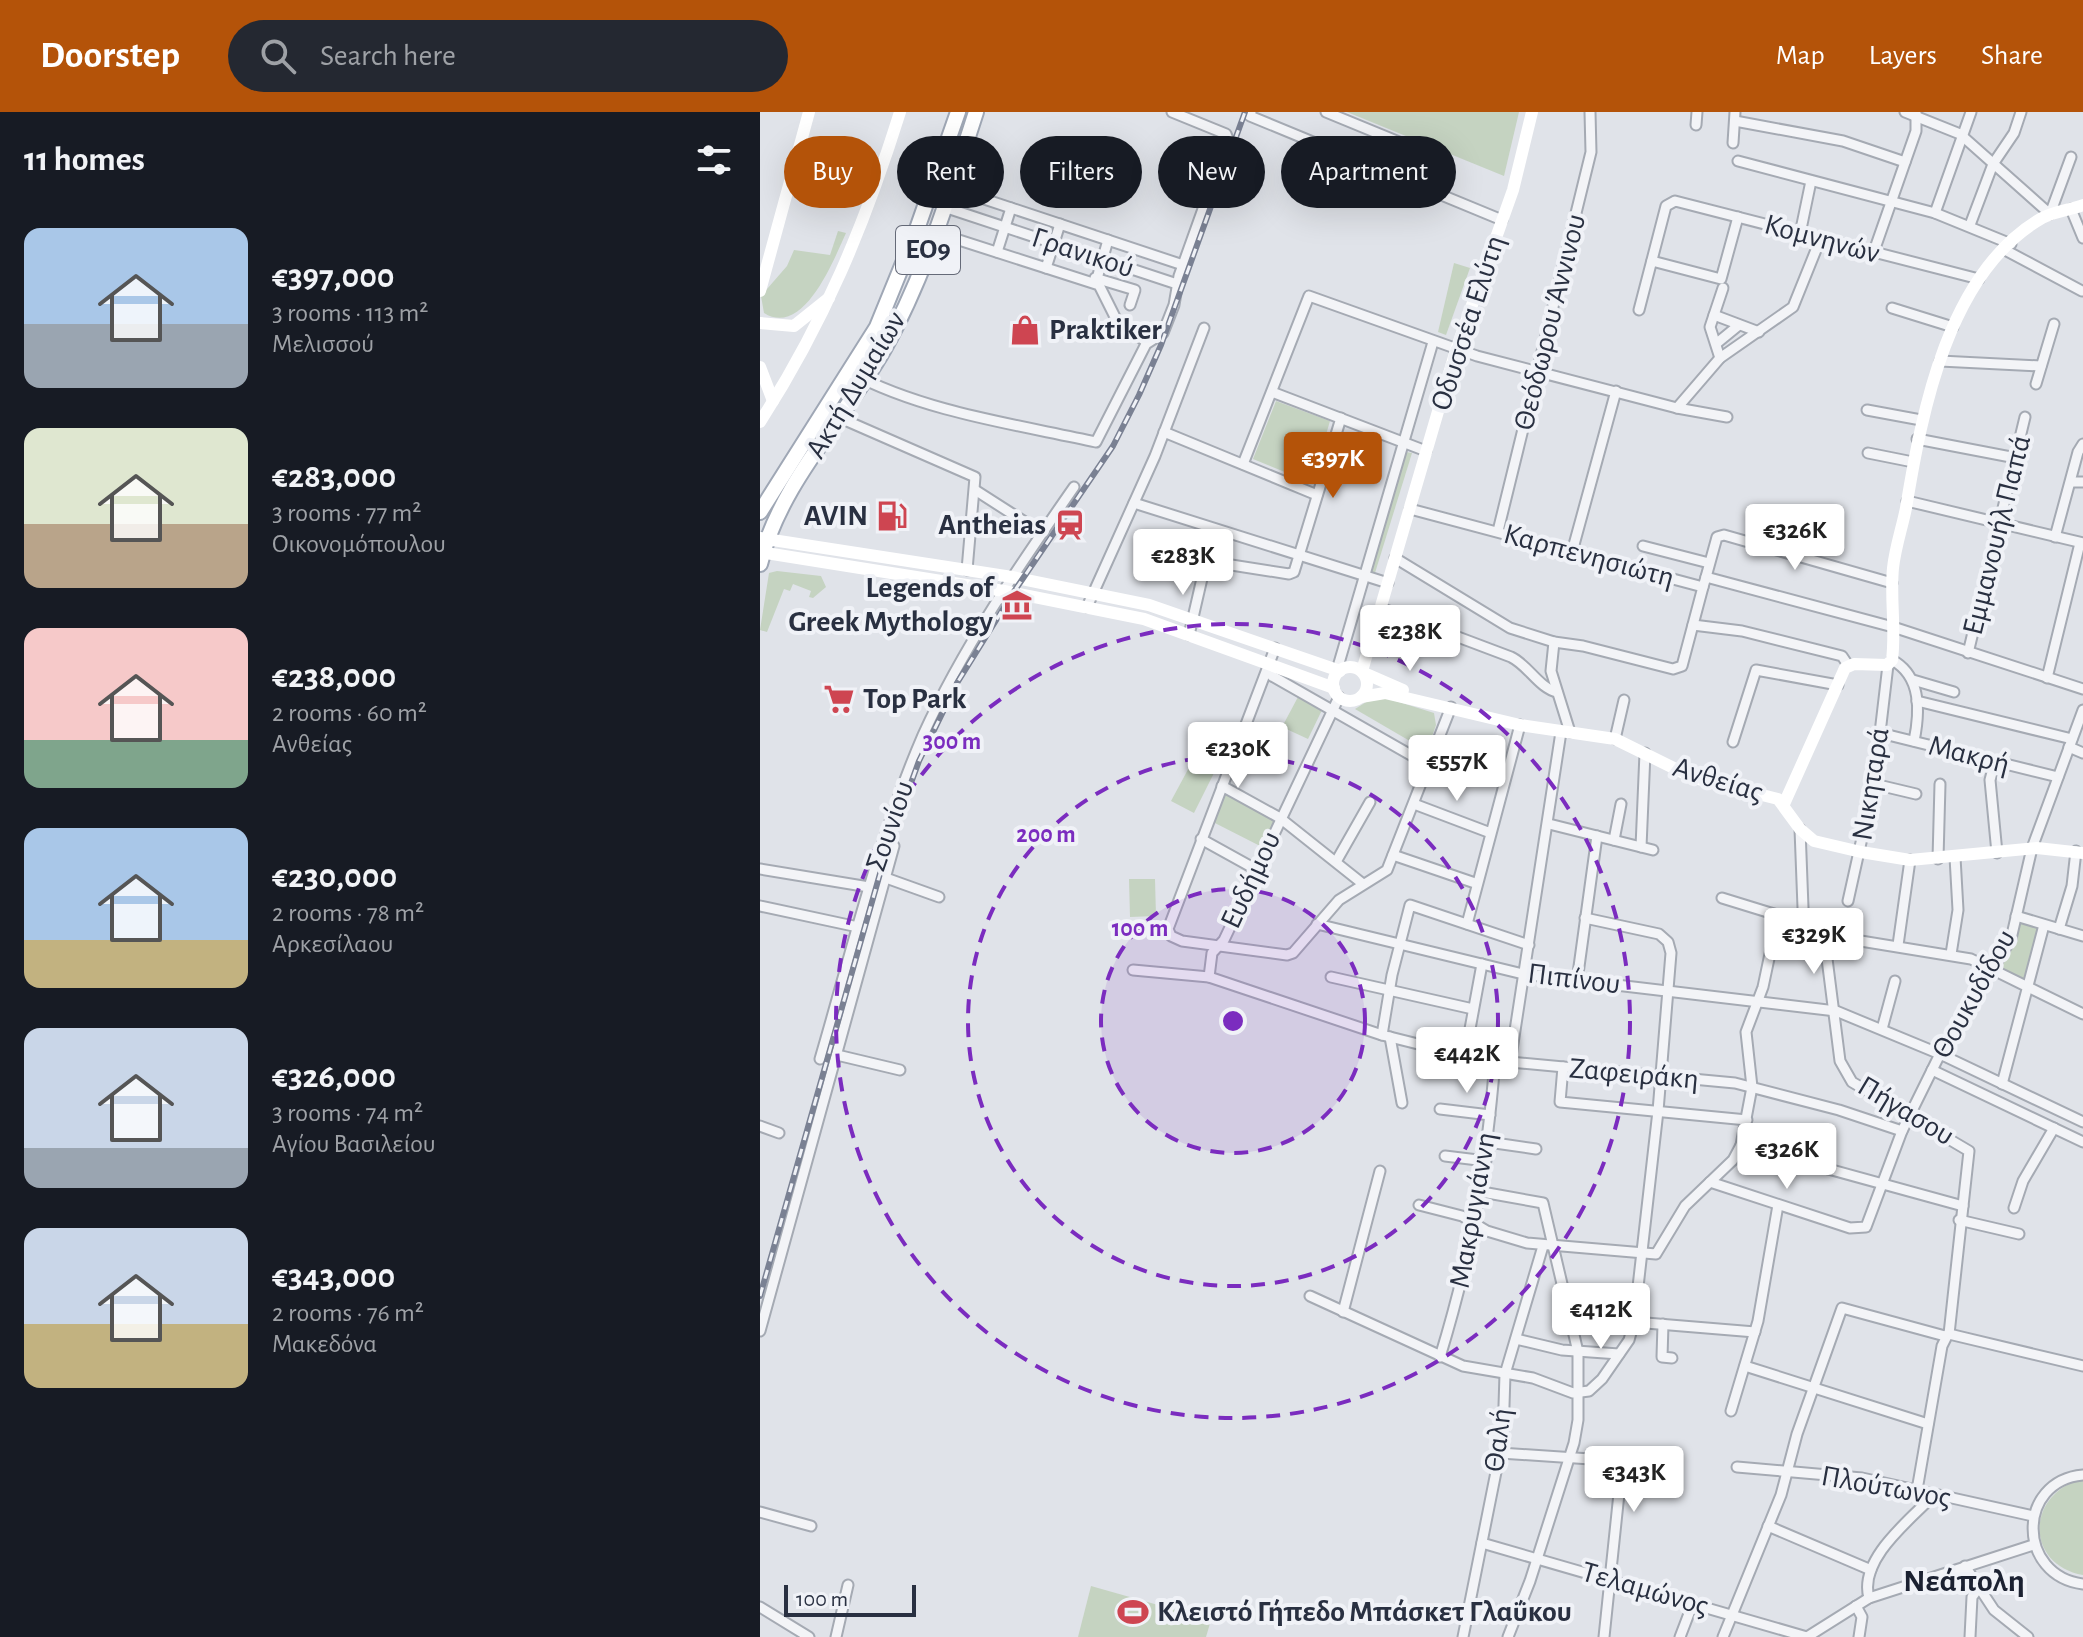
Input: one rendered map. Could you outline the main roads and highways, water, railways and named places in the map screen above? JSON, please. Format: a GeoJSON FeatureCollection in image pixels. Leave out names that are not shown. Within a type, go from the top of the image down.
{"type":"FeatureCollection","features":[{"type":"Feature","properties":{"kind":"main road"},"geometry":{"type":"LineString","coordinates":[[760,291],[809,112]]}},
{"type":"Feature","properties":{"kind":"main road"},"geometry":{"type":"LineString","coordinates":[[760,422],[831,297],[867,211],[900,112]]}},
{"type":"Feature","properties":{"kind":"main road","name":"Ακτή Δυμαίων"},"geometry":{"type":"LineString","coordinates":[[760,512],[849,372],[888,303],[958,112]]}},
{"type":"Feature","properties":{"kind":"main road","name":"Ακτή Δυμαίων"},"geometry":{"type":"LineString","coordinates":[[762,549],[797,482],[865,381],[901,316],[951,188],[976,112]]}},
{"type":"Feature","properties":{"kind":"main road","name":"Οδυσσέα Ελύτη"},"geometry":{"type":"LineString","coordinates":[[1363,672],[1456,350],[1517,178],[1532,112]]}},
{"type":"Feature","properties":{"kind":"main road"},"geometry":{"type":"LineString","coordinates":[[1784,804],[1848,665],[1890,662],[1892,583],[1917,439],[1953,327],[1979,279],[2008,247],[2050,214],[2077,207]]}},
{"type":"Feature","properties":{"kind":"main road"},"geometry":{"type":"LineString","coordinates":[[760,323],[794,326],[808,318],[823,300],[831,297]]}},
{"type":"Feature","properties":{"kind":"main road"},"geometry":{"type":"LineString","coordinates":[[760,367],[773,401]]}},
{"type":"Feature","properties":{"kind":"main road"},"geometry":{"type":"LineString","coordinates":[[762,549],[925,563],[1092,592],[1194,620],[1338,670],[1352,667],[1363,672],[1367,687],[1361,697],[1352,701],[1336,692],[1144,619],[762,549]]}},
{"type":"Feature","properties":{"kind":"main road"},"geometry":{"type":"LineString","coordinates":[[922,579],[925,563]]}},
{"type":"Feature","properties":{"kind":"main road"},"geometry":{"type":"LineString","coordinates":[[1336,692],[1338,670]]}},
{"type":"Feature","properties":{"kind":"main road","name":"Ανθείας"},"geometry":{"type":"LineString","coordinates":[[1363,672],[1435,703]]}},
{"type":"Feature","properties":{"kind":"main road","name":"Ανθείας"},"geometry":{"type":"LineString","coordinates":[[1361,697],[1385,693],[1520,725],[1615,739],[1694,778],[1771,795],[1784,804],[1800,829],[1822,844],[1910,860],[2032,848],[2080,852]]}},
{"type":"Feature","properties":{"kind":"railway"},"geometry":{"type":"LineString","coordinates":[[760,1296],[887,849],[919,761],[957,683],[1013,593],[1113,446],[1139,395],[1161,345],[1245,112]]}},
{"type":"Feature","properties":{"kind":"place","name":"Praktiker"},"geometry":{"type":"Point","coordinates":[1025,330]}},
{"type":"Feature","properties":{"kind":"place","name":"AVIN"},"geometry":{"type":"Point","coordinates":[892,516]}},
{"type":"Feature","properties":{"kind":"place","name":"Antheias"},"geometry":{"type":"Point","coordinates":[1070,525]}},
{"type":"Feature","properties":{"kind":"place","name":"Legends of Greek Mythology"},"geometry":{"type":"Point","coordinates":[1017,605]}},
{"type":"Feature","properties":{"kind":"place","name":"Top Park"},"geometry":{"type":"Point","coordinates":[839,699]}},
{"type":"Feature","properties":{"kind":"place","name":"Κλειστό Γήπεδο Μπάσκετ Γλαΰκου"},"geometry":{"type":"Point","coordinates":[1133,1612]}},
{"type":"Feature","properties":{"kind":"district","name":"Νεάπολη"},"geometry":{"type":"Point","coordinates":[1964,1581]}}]}
